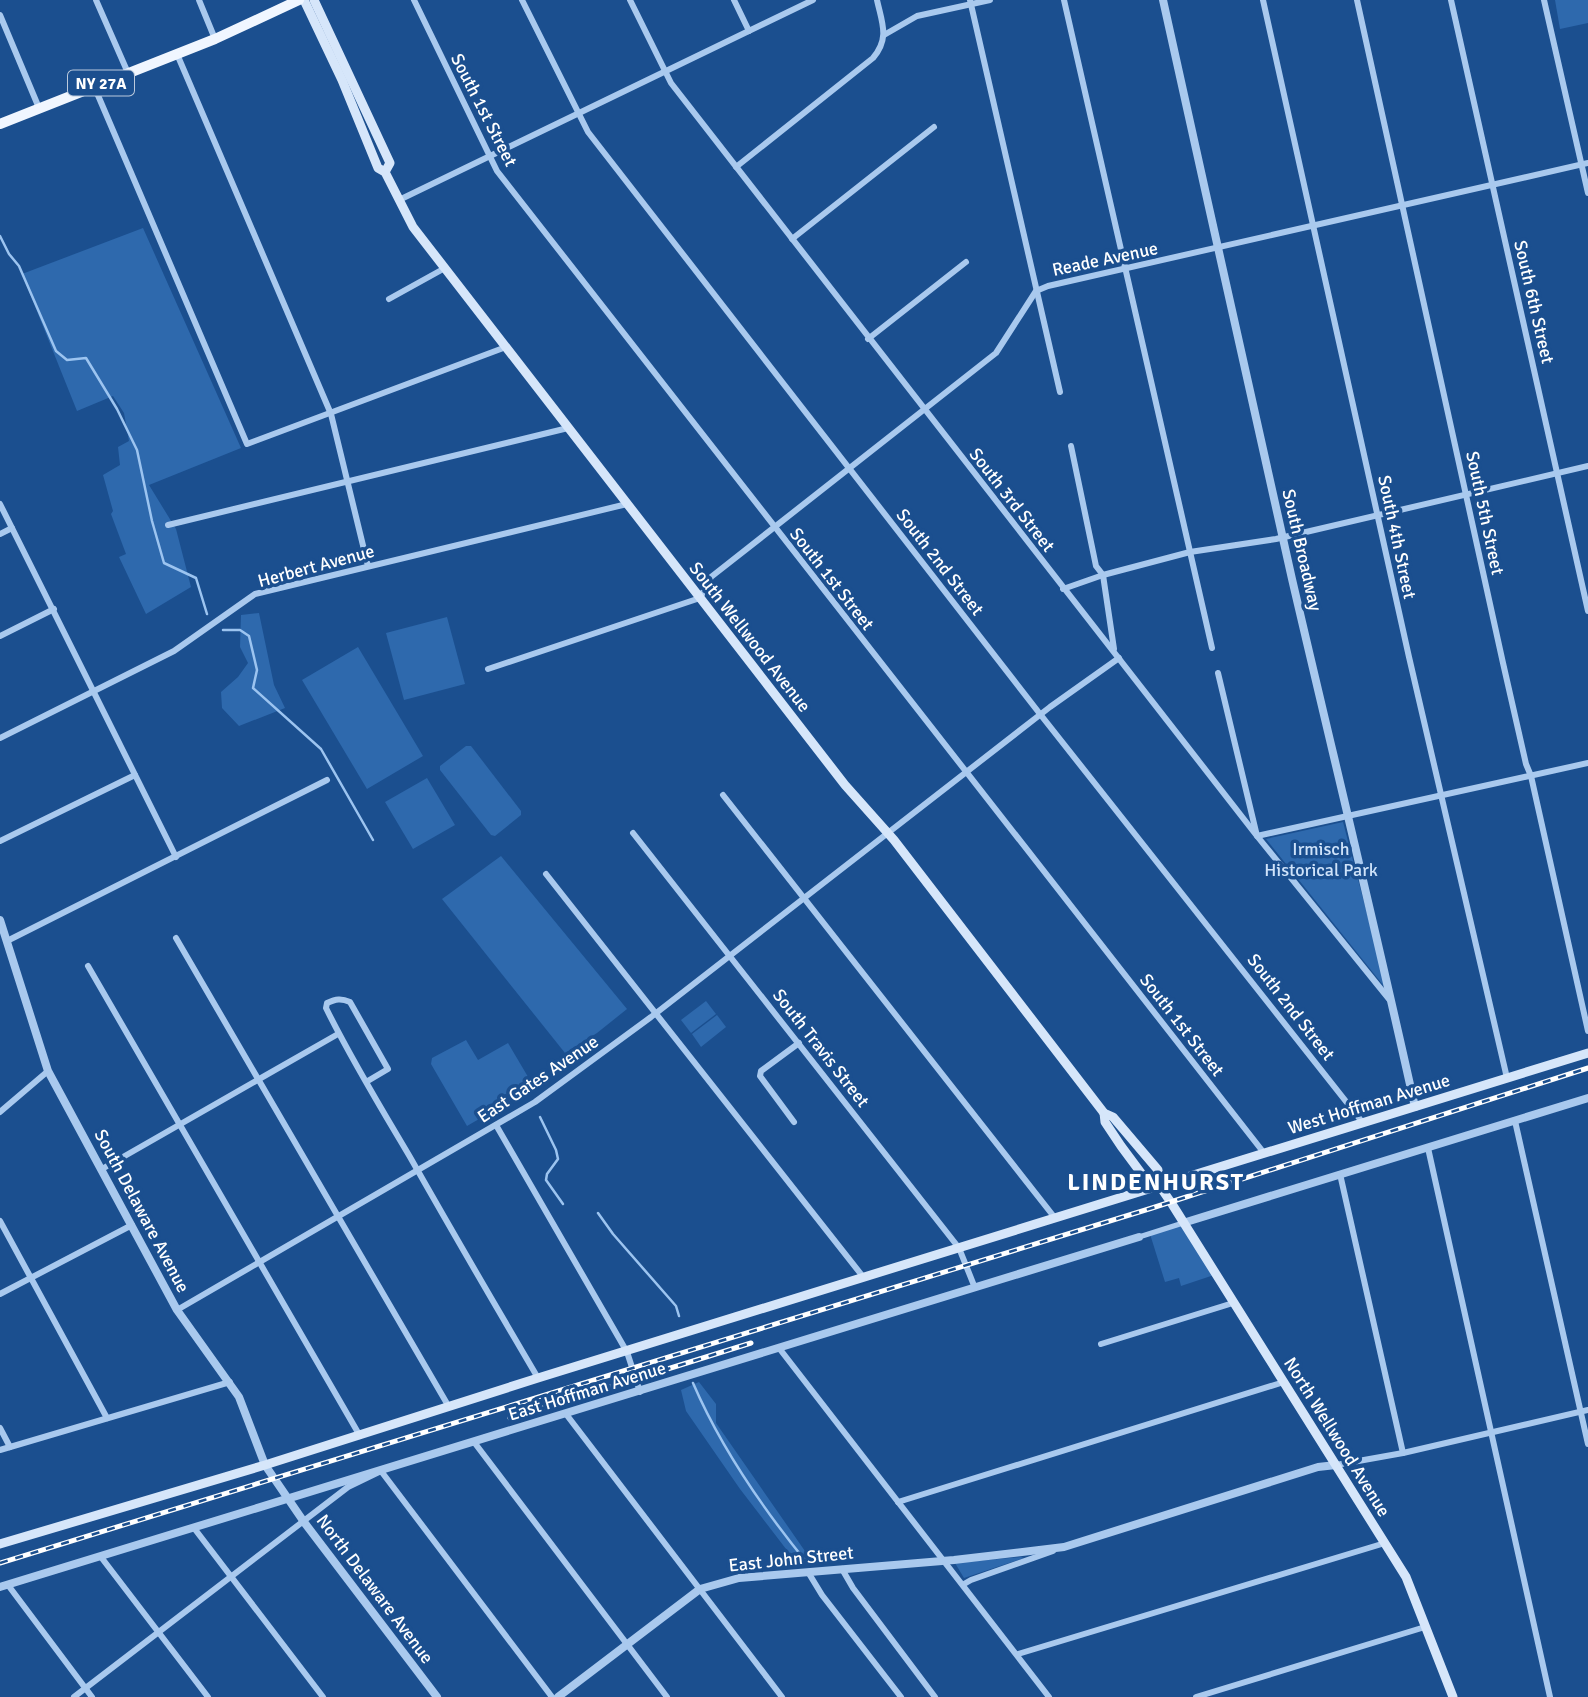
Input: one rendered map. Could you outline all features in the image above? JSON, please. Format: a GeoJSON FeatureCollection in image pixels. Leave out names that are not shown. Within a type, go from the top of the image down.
{"type":"FeatureCollection","features":[{"type":"Feature","properties":{"kind":"main road","name":"NY 27A"},"geometry":{"type":"LineString","coordinates":[[0,124],[177,54],[302,0]]}},
{"type":"Feature","properties":{"kind":"main road","name":"South Wellwood Avenue"},"geometry":{"type":"LineString","coordinates":[[302,0],[342,80],[378,168],[385,172],[413,227],[845,785],[889,834],[1104,1113],[1113,1117],[1158,1170],[1159,1185]]}},
{"type":"Feature","properties":{"kind":"main road","name":"South Wellwood Avenue"},"geometry":{"type":"LineString","coordinates":[[314,0],[390,163],[385,172]]}},
{"type":"Feature","properties":{"kind":"main road","name":"West Hoffman Avenue"},"geometry":{"type":"LineString","coordinates":[[1159,1185],[1588,1053]]}},
{"type":"Feature","properties":{"kind":"main road","name":"South Wellwood Avenue"},"geometry":{"type":"LineString","coordinates":[[1104,1113],[1105,1122],[1144,1177],[1159,1185],[1172,1204]]}},
{"type":"Feature","properties":{"kind":"main road","name":"East Hoffman Avenue"},"geometry":{"type":"LineString","coordinates":[[0,1544],[360,1436],[1159,1185]]}},
{"type":"Feature","properties":{"kind":"main road","name":"North Wellwood Avenue"},"geometry":{"type":"LineString","coordinates":[[1172,1204],[1406,1577],[1454,1697]]}},
{"type":"Feature","properties":{"kind":"street"},"geometry":{"type":"LineString","coordinates":[[96,0],[128,73]]}},
{"type":"Feature","properties":{"kind":"street"},"geometry":{"type":"LineString","coordinates":[[199,0],[215,38]]}},
{"type":"Feature","properties":{"kind":"street","name":"South 1st Street"},"geometry":{"type":"LineString","coordinates":[[414,0],[497,171],[1264,1153]]}},
{"type":"Feature","properties":{"kind":"street","name":"South 2nd Street"},"geometry":{"type":"LineString","coordinates":[[522,0],[588,132],[1363,1123]]}},
{"type":"Feature","properties":{"kind":"street","name":"South 3rd Street"},"geometry":{"type":"LineString","coordinates":[[630,0],[664,72],[736,167],[1257,836],[1393,1003]]}},
{"type":"Feature","properties":{"kind":"street"},"geometry":{"type":"LineString","coordinates":[[734,0],[749,31]]}},
{"type":"Feature","properties":{"kind":"street"},"geometry":{"type":"LineString","coordinates":[[399,200],[813,0]]}},
{"type":"Feature","properties":{"kind":"street"},"geometry":{"type":"LineString","coordinates":[[736,167],[873,58],[881,48],[884,36],[877,0]]}},
{"type":"Feature","properties":{"kind":"street"},"geometry":{"type":"LineString","coordinates":[[884,36],[917,16],[971,2],[990,0]]}},
{"type":"Feature","properties":{"kind":"street"},"geometry":{"type":"LineString","coordinates":[[1064,0],[1212,648]]}},
{"type":"Feature","properties":{"kind":"street","name":"South Broadway"},"geometry":{"type":"LineString","coordinates":[[1163,0],[1283,538],[1415,1107]]}},
{"type":"Feature","properties":{"kind":"street","name":"South 4th Street"},"geometry":{"type":"LineString","coordinates":[[1263,0],[1435,771],[1507,1078]]}},
{"type":"Feature","properties":{"kind":"street","name":"South 5th Street"},"geometry":{"type":"LineString","coordinates":[[1357,0],[1526,764],[1531,776],[1588,1031]]}},
{"type":"Feature","properties":{"kind":"street","name":"South 6th Street"},"geometry":{"type":"LineString","coordinates":[[1451,0],[1588,611]]}},
{"type":"Feature","properties":{"kind":"street"},"geometry":{"type":"LineString","coordinates":[[1544,0],[1585,164],[1588,193]]}},
{"type":"Feature","properties":{"kind":"street"},"geometry":{"type":"LineString","coordinates":[[971,2],[1060,392]]}},
{"type":"Feature","properties":{"kind":"street"},"geometry":{"type":"LineString","coordinates":[[0,15],[39,108]]}},
{"type":"Feature","properties":{"kind":"street"},"geometry":{"type":"LineString","coordinates":[[177,54],[331,414],[368,566]]}},
{"type":"Feature","properties":{"kind":"street"},"geometry":{"type":"LineString","coordinates":[[93,86],[247,444],[506,347]]}},
{"type":"Feature","properties":{"kind":"street"},"geometry":{"type":"LineString","coordinates":[[792,239],[934,127]]}},
{"type":"Feature","properties":{"kind":"street","name":"Reade Avenue"},"geometry":{"type":"LineString","coordinates":[[700,598],[711,577],[996,353],[1036,291],[1048,286],[1585,164]]}},
{"type":"Feature","properties":{"kind":"street"},"geometry":{"type":"LineString","coordinates":[[869,338],[966,262]]}},
{"type":"Feature","properties":{"kind":"street"},"geometry":{"type":"LineString","coordinates":[[389,299],[445,268]]}},
{"type":"Feature","properties":{"kind":"street"},"geometry":{"type":"LineString","coordinates":[[168,525],[568,428]]}},
{"type":"Feature","properties":{"kind":"street"},"geometry":{"type":"LineString","coordinates":[[1071,446],[1096,566],[1103,575],[1117,654]]}},
{"type":"Feature","properties":{"kind":"street"},"geometry":{"type":"LineString","coordinates":[[1063,589],[1103,575],[1190,552],[1283,538],[1588,466]]}},
{"type":"Feature","properties":{"kind":"street"},"geometry":{"type":"LineString","coordinates":[[0,504],[176,857]]}},
{"type":"Feature","properties":{"kind":"street","name":"Herbert Avenue"},"geometry":{"type":"LineString","coordinates":[[0,738],[174,651],[255,594],[627,504]]}},
{"type":"Feature","properties":{"kind":"street"},"geometry":{"type":"LineString","coordinates":[[0,534],[12,528]]}},
{"type":"Feature","properties":{"kind":"street"},"geometry":{"type":"LineString","coordinates":[[488,669],[700,598]]}},
{"type":"Feature","properties":{"kind":"street"},"geometry":{"type":"LineString","coordinates":[[0,636],[54,609]]}},
{"type":"Feature","properties":{"kind":"street","name":"East Gates Avenue"},"geometry":{"type":"LineString","coordinates":[[177,1310],[535,1102],[730,957],[1117,654]]}},
{"type":"Feature","properties":{"kind":"street"},"geometry":{"type":"LineString","coordinates":[[1218,673],[1257,836],[1588,763]]}},
{"type":"Feature","properties":{"kind":"street"},"geometry":{"type":"LineString","coordinates":[[0,841],[135,775]]}},
{"type":"Feature","properties":{"kind":"street"},"geometry":{"type":"LineString","coordinates":[[7,941],[327,780]]}},
{"type":"Feature","properties":{"kind":"street"},"geometry":{"type":"LineString","coordinates":[[723,795],[1055,1218]]}},
{"type":"Feature","properties":{"kind":"street","name":"South Travis Street"},"geometry":{"type":"LineString","coordinates":[[633,834],[959,1248],[975,1288]]}},
{"type":"Feature","properties":{"kind":"street"},"geometry":{"type":"LineString","coordinates":[[546,874],[864,1278]]}},
{"type":"Feature","properties":{"kind":"street","name":"South Delaware Avenue"},"geometry":{"type":"LineString","coordinates":[[0,920],[48,1071],[177,1310],[239,1397],[265,1465],[288,1500]]}},
{"type":"Feature","properties":{"kind":"street"},"geometry":{"type":"LineString","coordinates":[[176,938],[449,1407]]}},
{"type":"Feature","properties":{"kind":"street"},"geometry":{"type":"LineString","coordinates":[[88,966],[360,1436]]}},
{"type":"Feature","properties":{"kind":"street"},"geometry":{"type":"LineString","coordinates":[[366,1082],[388,1069],[350,1002],[344,999],[332,1001],[326,1006],[338,1034],[538,1378]]}},
{"type":"Feature","properties":{"kind":"street"},"geometry":{"type":"LineString","coordinates":[[102,1170],[338,1034]]}},
{"type":"Feature","properties":{"kind":"street"},"geometry":{"type":"LineString","coordinates":[[794,1122],[760,1079],[760,1073],[799,1043]]}},
{"type":"Feature","properties":{"kind":"street"},"geometry":{"type":"LineString","coordinates":[[0,1112],[48,1071]]}},
{"type":"Feature","properties":{"kind":"street"},"geometry":{"type":"LineString","coordinates":[[1183,1223],[1588,1098]]}},
{"type":"Feature","properties":{"kind":"street"},"geometry":{"type":"LineString","coordinates":[[1515,1121],[1584,1411],[1588,1444]]}},
{"type":"Feature","properties":{"kind":"street"},"geometry":{"type":"LineString","coordinates":[[496,1125],[627,1352],[640,1392]]}},
{"type":"Feature","properties":{"kind":"street"},"geometry":{"type":"LineString","coordinates":[[1428,1148],[1550,1697]]}},
{"type":"Feature","properties":{"kind":"street"},"geometry":{"type":"LineString","coordinates":[[1340,1174],[1403,1453]]}},
{"type":"Feature","properties":{"kind":"street"},"geometry":{"type":"LineString","coordinates":[[0,1221],[107,1418]]}},
{"type":"Feature","properties":{"kind":"street","name":"East Hoffman Avenue"},"geometry":{"type":"LineString","coordinates":[[4,1586],[1183,1223]]}},
{"type":"Feature","properties":{"kind":"street"},"geometry":{"type":"LineString","coordinates":[[0,1294],[132,1225]]}},
{"type":"Feature","properties":{"kind":"street"},"geometry":{"type":"LineString","coordinates":[[1101,1344],[1233,1303]]}},
{"type":"Feature","properties":{"kind":"street"},"geometry":{"type":"LineString","coordinates":[[779,1348],[1018,1654],[1045,1695]]}},
{"type":"Feature","properties":{"kind":"street"},"geometry":{"type":"LineString","coordinates":[[0,1450],[230,1382]]}},
{"type":"Feature","properties":{"kind":"street"},"geometry":{"type":"LineString","coordinates":[[898,1502],[1284,1382]]}},
{"type":"Feature","properties":{"kind":"street"},"geometry":{"type":"LineString","coordinates":[[1336,1465],[1403,1453],[1584,1411]]}},
{"type":"Feature","properties":{"kind":"street"},"geometry":{"type":"LineString","coordinates":[[566,1414],[782,1697]]}},
{"type":"Feature","properties":{"kind":"street"},"geometry":{"type":"LineString","coordinates":[[0,1428],[10,1447]]}},
{"type":"Feature","properties":{"kind":"street"},"geometry":{"type":"LineString","coordinates":[[474,1442],[667,1697]]}},
{"type":"Feature","properties":{"kind":"street","name":"East John Street"},"geometry":{"type":"LineString","coordinates":[[964,1584],[1064,1547],[1318,1467],[1336,1465]]}},
{"type":"Feature","properties":{"kind":"street"},"geometry":{"type":"LineString","coordinates":[[74,1697],[348,1488],[381,1471],[552,1697]]}},
{"type":"Feature","properties":{"kind":"street","name":"North Delaware Avenue"},"geometry":{"type":"LineString","coordinates":[[288,1500],[437,1697]]}},
{"type":"Feature","properties":{"kind":"street"},"geometry":{"type":"LineString","coordinates":[[194,1528],[323,1697]]}},
{"type":"Feature","properties":{"kind":"street"},"geometry":{"type":"LineString","coordinates":[[1018,1654],[1385,1543]]}},
{"type":"Feature","properties":{"kind":"street","name":"East John Street"},"geometry":{"type":"LineString","coordinates":[[558,1697],[700,1589],[738,1578],[1064,1547]]}},
{"type":"Feature","properties":{"kind":"street"},"geometry":{"type":"LineString","coordinates":[[101,1557],[208,1697]]}},
{"type":"Feature","properties":{"kind":"street"},"geometry":{"type":"LineString","coordinates":[[842,1569],[853,1588],[935,1697]]}},
{"type":"Feature","properties":{"kind":"street"},"geometry":{"type":"LineString","coordinates":[[808,1572],[822,1595],[901,1697]]}},
{"type":"Feature","properties":{"kind":"street"},"geometry":{"type":"LineString","coordinates":[[4,1586],[92,1697]]}},
{"type":"Feature","properties":{"kind":"street"},"geometry":{"type":"LineString","coordinates":[[1196,1697],[1425,1627]]}},
{"type":"Feature","properties":{"kind":"green space"},"geometry":{"type":"Polygon","coordinates":[[[1555,0],[1588,0],[1588,23],[1560,29],[1555,0]]]}},
{"type":"Feature","properties":{"kind":"green space"},"geometry":{"type":"Polygon","coordinates":[[[143,228],[241,448],[149,485],[176,529],[191,587],[146,614],[119,557],[126,554],[111,514],[113,511],[103,475],[120,465],[118,447],[129,441],[124,413],[113,396],[77,411],[22,274],[143,228]]]}},
{"type":"Feature","properties":{"kind":"green space"},"geometry":{"type":"Polygon","coordinates":[[[259,613],[274,685],[285,708],[239,726],[222,708],[221,692],[238,677],[248,663],[240,647],[241,615],[259,613]]]}},
{"type":"Feature","properties":{"kind":"green space"},"geometry":{"type":"Polygon","coordinates":[[[447,617],[465,684],[404,700],[386,633],[447,617]]]}},
{"type":"Feature","properties":{"kind":"green space"},"geometry":{"type":"Polygon","coordinates":[[[358,647],[423,756],[367,789],[302,680],[358,647]]]}},
{"type":"Feature","properties":{"kind":"green space"},"geometry":{"type":"Polygon","coordinates":[[[466,746],[471,746],[521,811],[521,815],[495,836],[491,835],[440,770],[440,766],[466,746]]]}},
{"type":"Feature","properties":{"kind":"green space"},"geometry":{"type":"Polygon","coordinates":[[[427,778],[455,825],[413,849],[385,802],[427,778]]]}},
{"type":"Feature","properties":{"kind":"green space","name":"Irmisch Historical Park"},"geometry":{"type":"Polygon","coordinates":[[[1343,822],[1387,990],[1266,839],[1343,822]]]}},
{"type":"Feature","properties":{"kind":"green space"},"geometry":{"type":"Polygon","coordinates":[[[501,856],[627,1009],[597,1033],[565,1053],[442,899],[501,856]]]}},
{"type":"Feature","properties":{"kind":"green space"},"geometry":{"type":"Polygon","coordinates":[[[706,1001],[716,1014],[691,1033],[681,1020],[706,1001]]]}},
{"type":"Feature","properties":{"kind":"green space"},"geometry":{"type":"Polygon","coordinates":[[[717,1015],[726,1027],[701,1047],[692,1034],[717,1015]]]}},
{"type":"Feature","properties":{"kind":"green space"},"geometry":{"type":"Polygon","coordinates":[[[466,1040],[478,1060],[508,1043],[534,1087],[467,1126],[431,1064],[432,1058],[466,1040]]]}},
{"type":"Feature","properties":{"kind":"green space"},"geometry":{"type":"Polygon","coordinates":[[[1182,1224],[1214,1275],[1181,1286],[1179,1278],[1165,1282],[1150,1234],[1182,1224]]]}},
{"type":"Feature","properties":{"kind":"green space"},"geometry":{"type":"Polygon","coordinates":[[[699,1382],[716,1404],[716,1423],[807,1554],[796,1562],[740,1489],[686,1411],[681,1390],[699,1382]]]}},
{"type":"Feature","properties":{"kind":"green space"},"geometry":{"type":"Polygon","coordinates":[[[1024,1558],[964,1578],[955,1563],[1024,1558]]]}},
{"type":"Feature","properties":{"kind":"waterway"},"geometry":{"type":"LineString","coordinates":[[0,236],[19,266],[56,351],[67,360],[86,358],[117,409],[137,450],[164,563],[196,578],[207,614]]}},
{"type":"Feature","properties":{"kind":"waterway"},"geometry":{"type":"LineString","coordinates":[[223,630],[240,630],[249,636],[257,670],[253,688],[321,749],[373,840]]}},
{"type":"Feature","properties":{"kind":"waterway"},"geometry":{"type":"LineString","coordinates":[[540,1117],[558,1159],[547,1174],[546,1180],[563,1204]]}},
{"type":"Feature","properties":{"kind":"waterway"},"geometry":{"type":"LineString","coordinates":[[598,1213],[676,1306],[679,1316]]}},
{"type":"Feature","properties":{"kind":"waterway"},"geometry":{"type":"LineString","coordinates":[[693,1383],[716,1431],[744,1477],[808,1564]]}},
{"type":"Feature","properties":{"kind":"railway"},"geometry":{"type":"LineString","coordinates":[[0,1563],[1152,1208],[1588,1068]]}},
{"type":"Feature","properties":{"kind":"railway"},"geometry":{"type":"LineString","coordinates":[[510,1418],[751,1343]]}},
{"type":"Feature","properties":{"kind":"district","name":"LINDENHURST"},"geometry":{"type":"Point","coordinates":[1156,1182]}}]}
